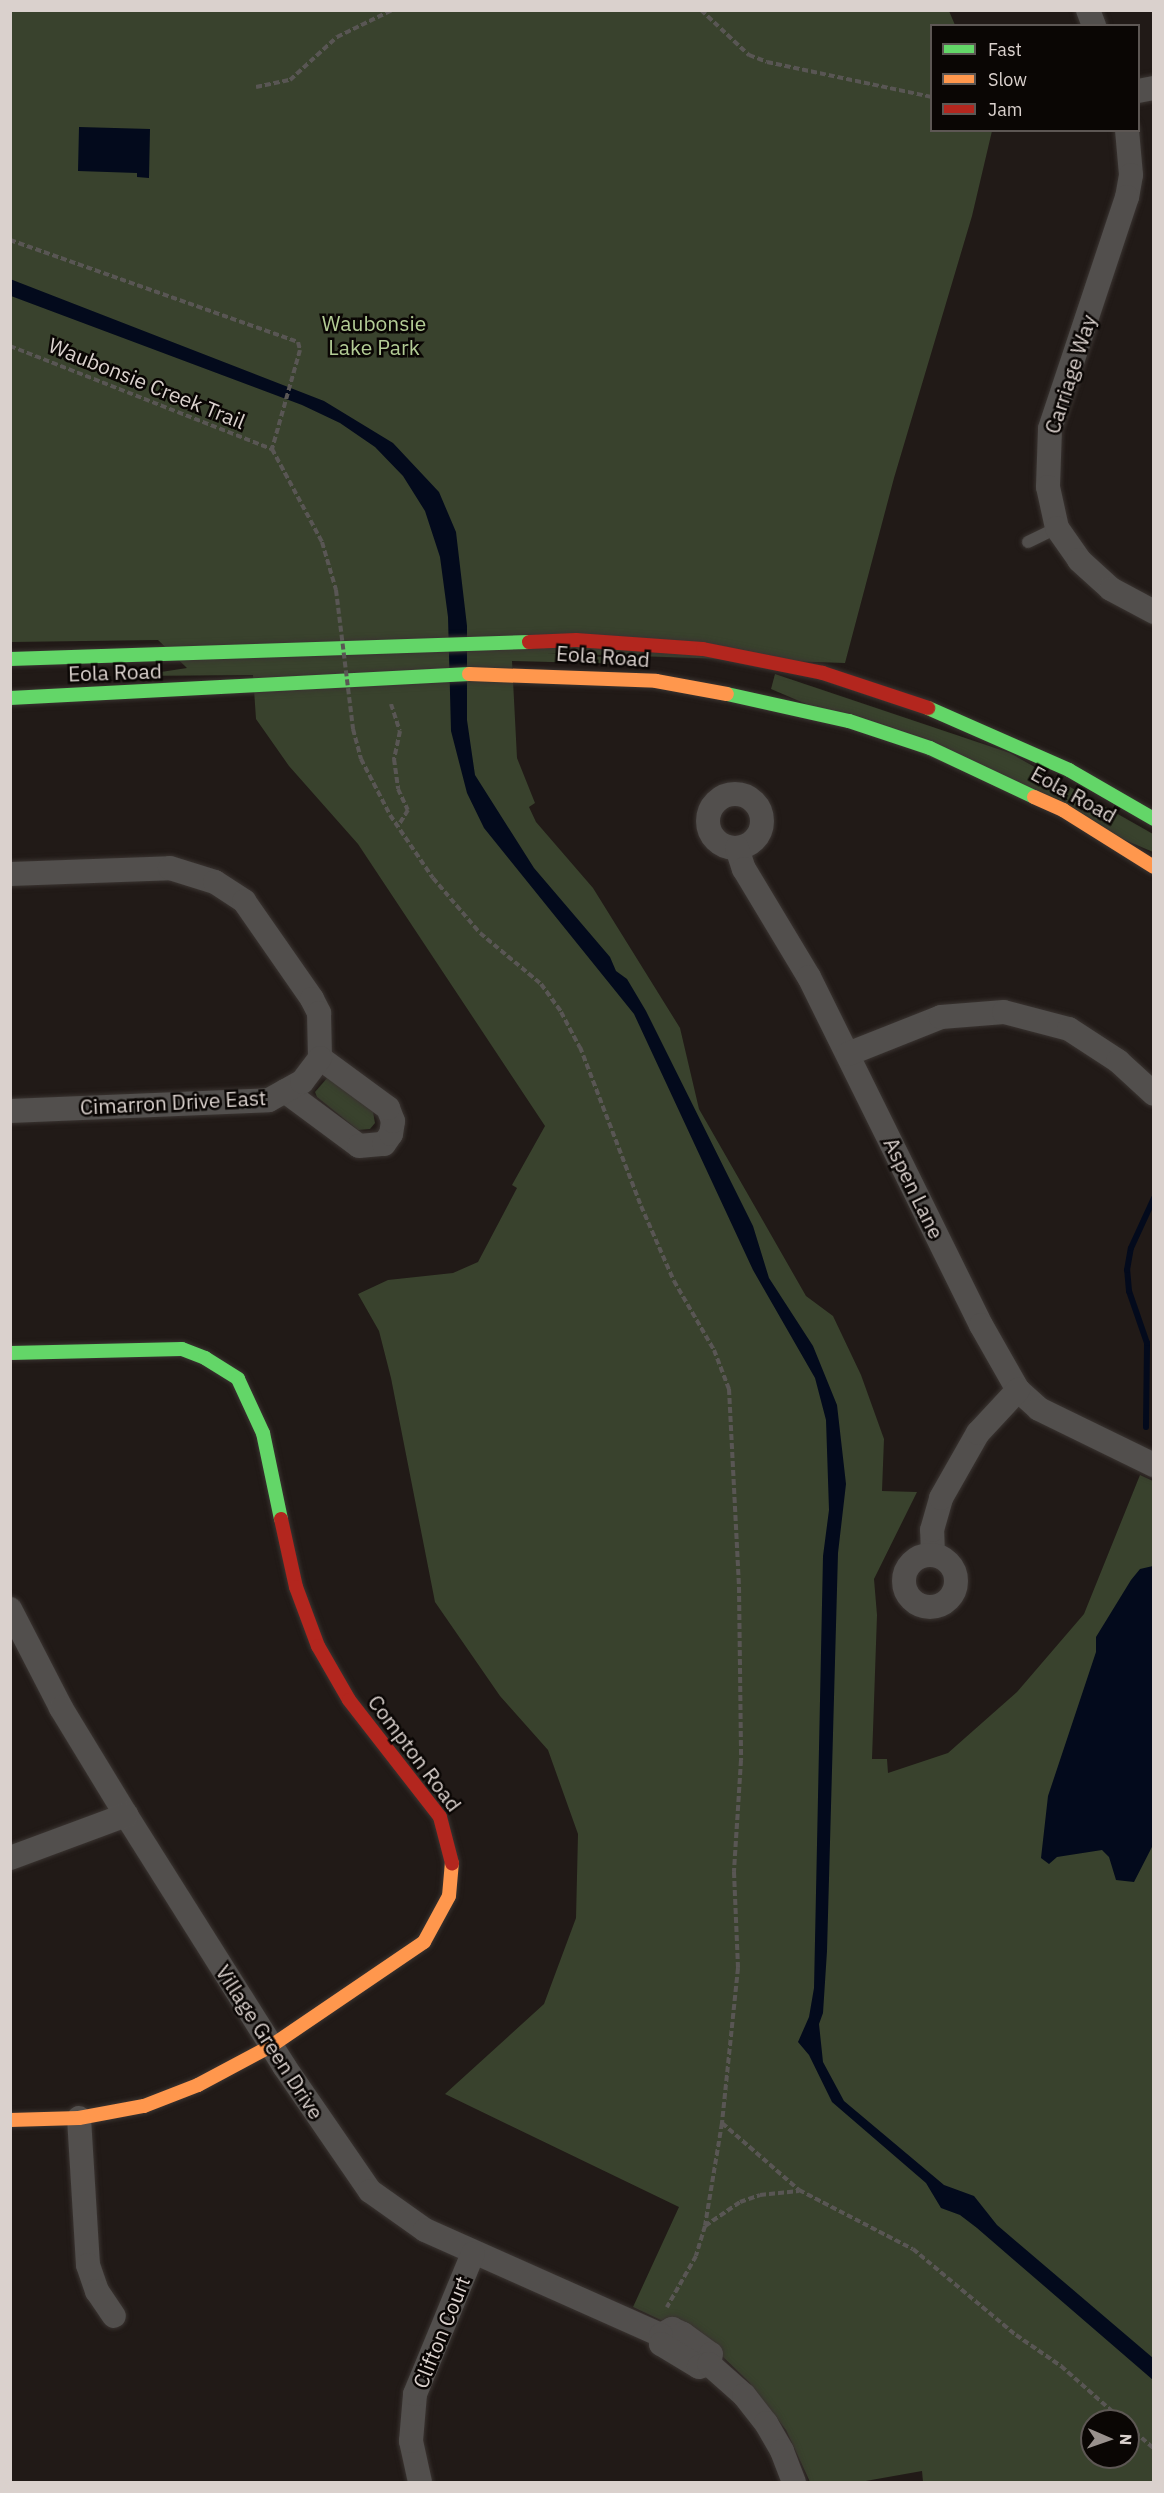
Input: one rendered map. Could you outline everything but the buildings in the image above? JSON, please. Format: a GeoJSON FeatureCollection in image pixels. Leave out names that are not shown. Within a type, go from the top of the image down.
{"type":"FeatureCollection","features":[{"type":"Feature","properties":{"kind":"main road","name":"Eola Road"},"geometry":{"type":"LineString","coordinates":[[10,659],[576,640],[659,643],[749,656],[823,673],[950,715],[1015,742],[1112,792],[1154,819]]}},
{"type":"Feature","properties":{"kind":"main road","name":"Eola Road"},"geometry":{"type":"LineString","coordinates":[[10,698],[492,673],[656,681],[727,692],[849,721],[930,748],[1024,790],[1154,867]]}},
{"type":"Feature","properties":{"kind":"main road","name":"Compton Road"},"geometry":{"type":"LineString","coordinates":[[10,1353],[182,1349],[205,1358],[238,1379],[263,1433],[296,1587],[318,1646],[349,1700],[424,1793],[447,1833],[453,1856],[452,1882],[441,1914],[424,1942],[271,2046],[175,2095],[128,2110],[79,2118],[10,2120]]}},
{"type":"Feature","properties":{"kind":"street","name":"Carriage Way"},"geometry":{"type":"LineString","coordinates":[[1127,132],[1131,175],[1122,218],[1050,429],[1048,487],[1057,528],[1079,560],[1111,589],[1154,612]]}},
{"type":"Feature","properties":{"kind":"street","name":"Aspen Lane"},"geometry":{"type":"LineString","coordinates":[[737,848],[744,869],[794,950],[848,1054],[981,1324],[1018,1390],[1039,1409],[1154,1465]]}},
{"type":"Feature","properties":{"kind":"street"},"geometry":{"type":"LineString","coordinates":[[10,874],[170,868],[215,882],[244,901],[312,999],[319,1013],[320,1058],[388,1108],[393,1121],[391,1134],[384,1144],[359,1146],[285,1091]]}},
{"type":"Feature","properties":{"kind":"street"},"geometry":{"type":"LineString","coordinates":[[848,1054],[940,1017],[1004,1012],[1069,1029],[1110,1056],[1154,1094]]}},
{"type":"Feature","properties":{"kind":"street","name":"Cimarron Drive East"},"geometry":{"type":"LineString","coordinates":[[10,1111],[269,1100],[302,1082],[320,1058]]}},
{"type":"Feature","properties":{"kind":"street"},"geometry":{"type":"LineString","coordinates":[[933,1555],[935,1515],[961,1459],[992,1416],[1018,1390]]}},
{"type":"Feature","properties":{"kind":"street","name":"Village Green Drive"},"geometry":{"type":"LineString","coordinates":[[10,1609],[61,1708],[126,1815],[271,2046],[346,2161],[370,2191],[398,2214],[473,2253],[661,2335],[672,2329],[683,2334],[711,2354],[709,2364],[744,2395],[766,2423],[782,2451],[794,2482]]}},
{"type":"Feature","properties":{"kind":"street"},"geometry":{"type":"LineString","coordinates":[[10,1858],[126,1815]]}},
{"type":"Feature","properties":{"kind":"street"},"geometry":{"type":"LineString","coordinates":[[79,2118],[88,2265],[97,2291],[114,2316]]}},
{"type":"Feature","properties":{"kind":"street","name":"Clifton Court"},"geometry":{"type":"LineString","coordinates":[[420,2482],[411,2441],[415,2394],[473,2253]]}},
{"type":"Feature","properties":{"kind":"lane"},"geometry":{"type":"LineString","coordinates":[[1028,542],[1057,528]]}},
{"type":"Feature","properties":{"kind":"path"},"geometry":{"type":"LineString","coordinates":[[256,87],[290,80],[337,37],[392,10]]}},
{"type":"Feature","properties":{"kind":"path"},"geometry":{"type":"LineString","coordinates":[[701,10],[749,55],[767,62],[930,97]]}},
{"type":"Feature","properties":{"kind":"path"},"geometry":{"type":"LineString","coordinates":[[10,240],[298,342],[300,350],[272,449],[322,542],[336,590],[353,729],[361,759],[398,826],[433,878],[480,933],[541,984],[561,1012],[580,1047],[641,1206],[674,1281],[714,1350],[729,1389],[739,1587],[741,1760],[734,1872],[738,1968],[722,2123],[705,2226],[696,2256],[668,2307]]}},
{"type":"Feature","properties":{"kind":"path","name":"Waubonsie Creek Trail"},"geometry":{"type":"LineString","coordinates":[[10,346],[272,449]]}},
{"type":"Feature","properties":{"kind":"path"},"geometry":{"type":"LineString","coordinates":[[391,704],[400,730],[394,759],[398,789],[408,810],[398,826]]}},
{"type":"Feature","properties":{"kind":"path"},"geometry":{"type":"LineString","coordinates":[[722,2123],[799,2190],[913,2249],[1016,2336],[1061,2366],[1109,2409]]}},
{"type":"Feature","properties":{"kind":"path"},"geometry":{"type":"LineString","coordinates":[[705,2226],[740,2202],[760,2194],[799,2190]]}},
{"type":"Feature","properties":{"kind":"path"},"geometry":{"type":"LineString","coordinates":[[1140,2437],[1154,2449]]}},
{"type":"Feature","properties":{"kind":"green space","name":"Waubonsie Lake Park"},"geometry":{"type":"Polygon","coordinates":[[[10,11],[949,11],[955,24],[930,24],[930,132],[992,132],[972,216],[894,478],[845,663],[547,653],[631,659],[629,664],[512,661],[517,758],[535,803],[529,807],[536,822],[593,888],[680,1028],[699,1109],[806,1296],[833,1316],[861,1375],[884,1439],[882,1491],[917,1492],[874,1579],[877,1615],[872,1759],[887,1759],[888,1773],[948,1753],[1017,1692],[1084,1614],[1140,1475],[1153,1481],[1153,2482],[923,2482],[922,2471],[860,2482],[810,2482],[786,2430],[749,2382],[722,2356],[688,2333],[633,2307],[679,2207],[445,2094],[544,2004],[576,1918],[578,1834],[548,1750],[500,1696],[435,1602],[391,1378],[379,1331],[358,1294],[388,1280],[453,1273],[478,1262],[517,1188],[512,1185],[545,1126],[358,844],[289,766],[256,719],[253,675],[135,676],[187,668],[158,640],[11,642],[10,11]]]}},
{"type":"Feature","properties":{"kind":"green space"},"geometry":{"type":"Polygon","coordinates":[[[775,674],[1010,753],[1153,834],[1153,852],[771,689],[775,674]]]}},
{"type":"Feature","properties":{"kind":"green space"},"geometry":{"type":"Polygon","coordinates":[[[328,1077],[373,1112],[375,1123],[370,1129],[358,1130],[317,1097],[315,1092],[328,1077]]]}},
{"type":"Feature","properties":{"kind":"water"},"geometry":{"type":"Polygon","coordinates":[[[79,127],[150,129],[149,178],[137,177],[137,173],[78,171],[79,127]]]}},
{"type":"Feature","properties":{"kind":"water"},"geometry":{"type":"Polygon","coordinates":[[[10,279],[324,401],[393,443],[439,492],[456,532],[467,626],[467,720],[475,775],[534,868],[610,957],[616,971],[627,979],[646,1011],[753,1226],[769,1278],[813,1346],[837,1405],[846,1484],[838,1553],[827,1951],[823,2013],[819,2024],[823,2062],[844,2101],[944,2185],[974,2196],[997,2225],[1153,2358],[1153,2380],[977,2228],[960,2215],[941,2208],[926,2183],[832,2102],[809,2055],[798,2042],[809,2017],[814,1988],[823,1556],[829,1510],[826,1420],[815,1378],[753,1270],[634,1014],[484,828],[467,793],[451,731],[448,617],[440,557],[425,511],[403,476],[375,447],[340,423],[302,405],[11,296],[10,279]]]}},
{"type":"Feature","properties":{"kind":"water"},"geometry":{"type":"Polygon","coordinates":[[[1153,1566],[1153,1845],[1134,1882],[1116,1880],[1109,1857],[1102,1850],[1057,1857],[1049,1864],[1041,1858],[1048,1796],[1096,1652],[1096,1637],[1131,1580],[1140,1569],[1153,1566]]]}},
{"type":"Feature","properties":{"kind":"waterway"},"geometry":{"type":"LineString","coordinates":[[1146,1427],[1147,1343],[1129,1291],[1127,1270],[1131,1248],[1154,1198]]}},
{"type":"Feature","properties":{"kind":"traffic: fast"},"geometry":{"type":"LineString","coordinates":[[10,659],[529,642]]}},
{"type":"Feature","properties":{"kind":"traffic: fast"},"geometry":{"type":"LineString","coordinates":[[10,698],[469,674]]}},
{"type":"Feature","properties":{"kind":"traffic: fast"},"geometry":{"type":"LineString","coordinates":[[727,694],[849,721],[930,748],[1034,797]]}},
{"type":"Feature","properties":{"kind":"traffic: fast"},"geometry":{"type":"LineString","coordinates":[[928,708],[1069,770],[1154,819]]}},
{"type":"Feature","properties":{"kind":"traffic: fast"},"geometry":{"type":"LineString","coordinates":[[10,1353],[182,1349],[205,1358],[238,1379],[263,1433],[281,1519]]}},
{"type":"Feature","properties":{"kind":"traffic: slow"},"geometry":{"type":"LineString","coordinates":[[469,674],[656,681],[727,694]]}},
{"type":"Feature","properties":{"kind":"traffic: slow"},"geometry":{"type":"LineString","coordinates":[[1034,797],[1063,810],[1154,867]]}},
{"type":"Feature","properties":{"kind":"traffic: slow"},"geometry":{"type":"LineString","coordinates":[[10,2120],[79,2118],[144,2106],[198,2085],[271,2046],[424,1942],[449,1896],[452,1863]]}},
{"type":"Feature","properties":{"kind":"traffic: jam"},"geometry":{"type":"LineString","coordinates":[[529,642],[576,640],[703,649],[823,673],[928,708]]}},
{"type":"Feature","properties":{"kind":"traffic: jam"},"geometry":{"type":"LineString","coordinates":[[281,1519],[296,1587],[318,1646],[349,1700],[440,1817],[452,1863]]}}]}
